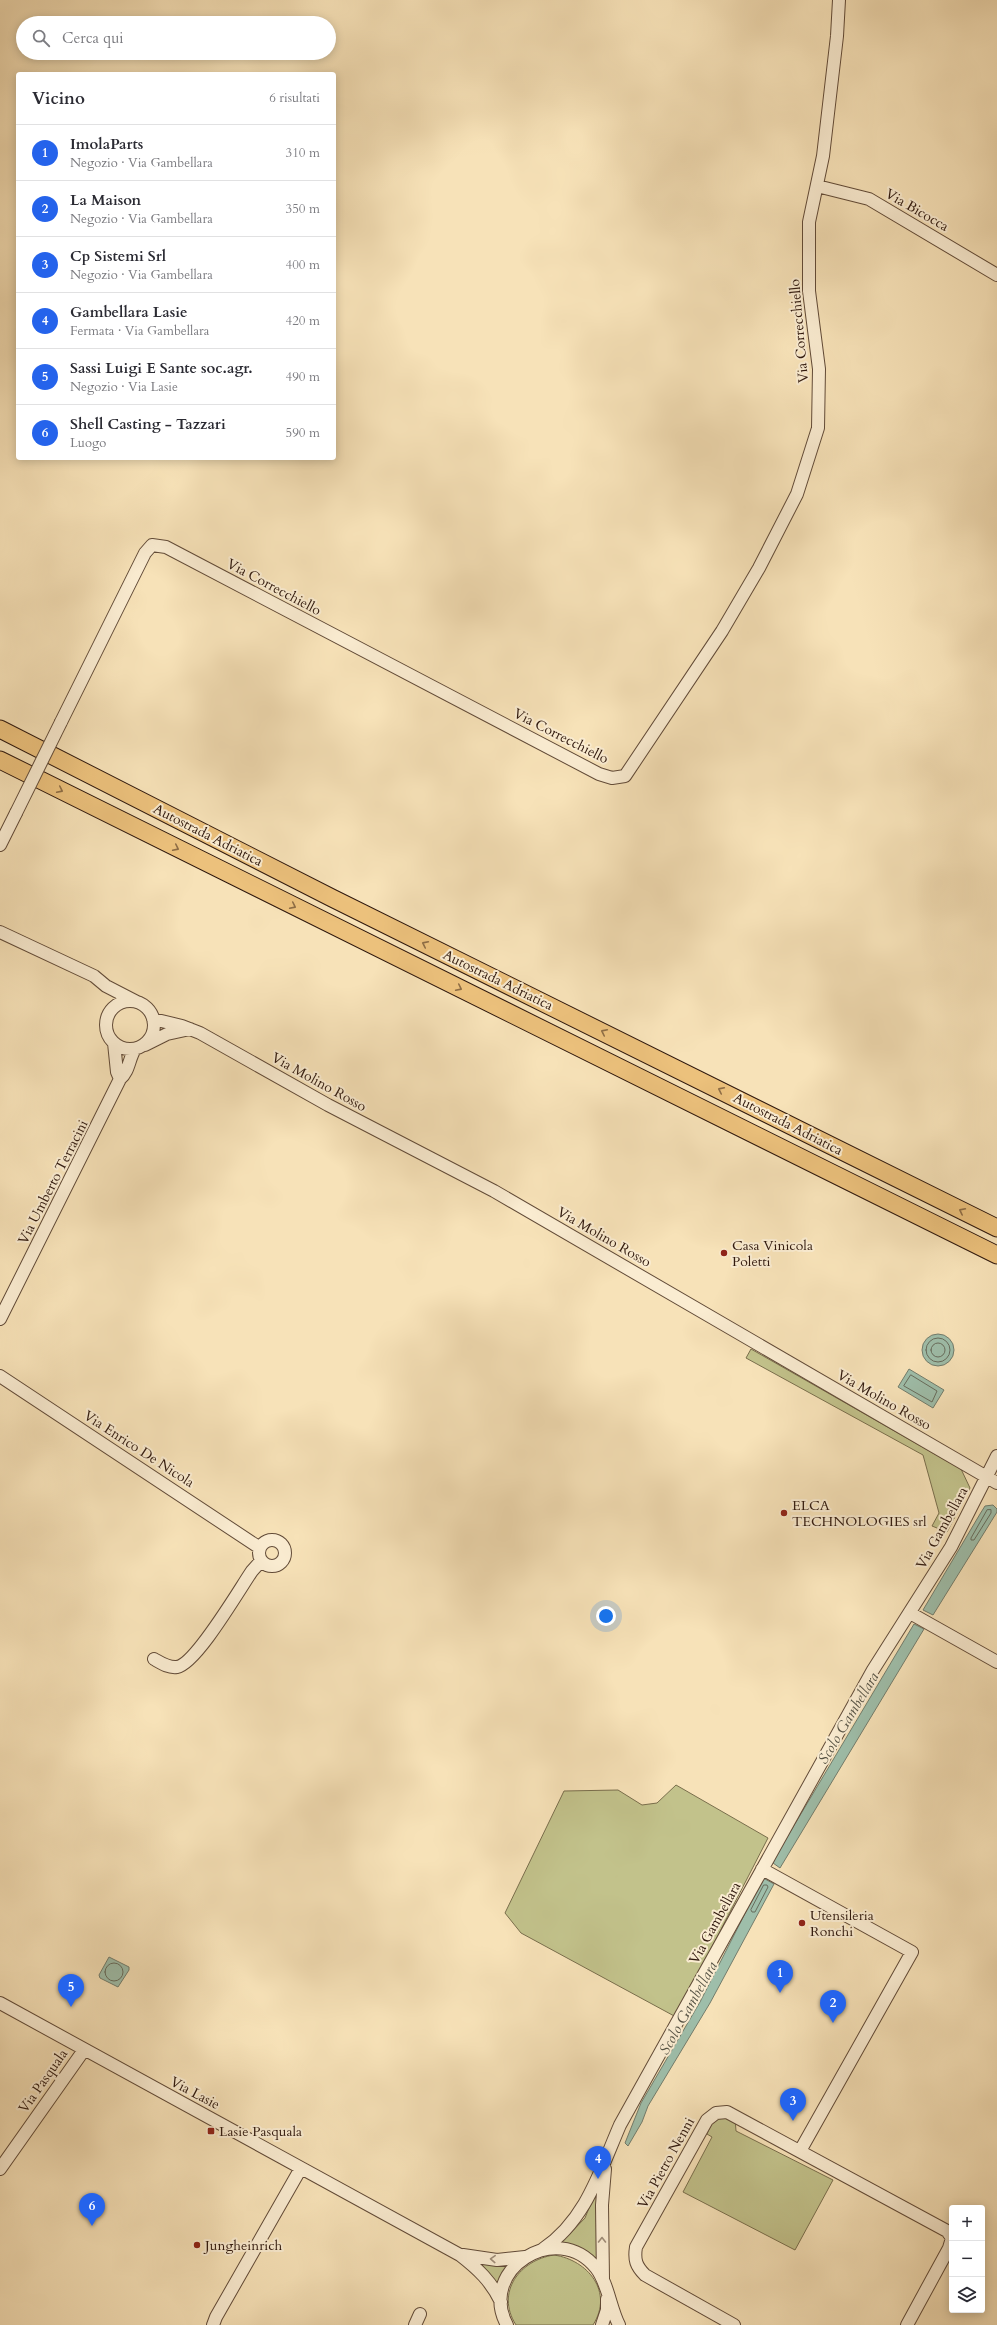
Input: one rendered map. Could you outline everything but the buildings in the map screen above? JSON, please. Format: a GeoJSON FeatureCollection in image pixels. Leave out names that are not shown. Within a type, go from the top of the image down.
{"type":"FeatureCollection","features":[{"type":"Feature","properties":{"kind":"highway","name":"Autostrada Adriatica"},"geometry":{"type":"LineString","coordinates":[[0,729],[332,898],[997,1228]]}},
{"type":"Feature","properties":{"kind":"highway","name":"Autostrada Adriatica"},"geometry":{"type":"LineString","coordinates":[[0,760],[997,1255]]}},
{"type":"Feature","properties":{"kind":"street","name":"Via Correcchiello"},"geometry":{"type":"LineString","coordinates":[[0,845],[145,553],[152,545],[166,547],[599,774],[612,778],[625,776],[722,630],[759,568],[799,488],[818,428],[819,369],[809,292],[809,222],[817,186],[836,44],[839,0]]}},
{"type":"Feature","properties":{"kind":"street","name":"Via Bicocca"},"geometry":{"type":"LineString","coordinates":[[817,186],[868,199],[997,275]]}},
{"type":"Feature","properties":{"kind":"street"},"geometry":{"type":"LineString","coordinates":[[0,932],[94,976],[106,986],[147,1008],[154,1019],[153,1034],[139,1048]]}},
{"type":"Feature","properties":{"kind":"street"},"geometry":{"type":"LineString","coordinates":[[106,986],[110,1003],[106,1030],[114,1043],[117,1072],[120,1079]]}},
{"type":"Feature","properties":{"kind":"street"},"geometry":{"type":"LineString","coordinates":[[108,1014],[120,1003],[137,1002]]}},
{"type":"Feature","properties":{"kind":"street","name":"Via Molino Rosso"},"geometry":{"type":"LineString","coordinates":[[154,1019],[190,1029],[328,1105],[494,1191],[992,1480]]}},
{"type":"Feature","properties":{"kind":"street"},"geometry":{"type":"LineString","coordinates":[[114,1043],[128,1049],[139,1048],[167,1034],[190,1029]]}},
{"type":"Feature","properties":{"kind":"street","name":"Via Umberto Terracini"},"geometry":{"type":"LineString","coordinates":[[0,1319],[120,1079],[125,1075],[131,1055],[139,1048]]}},
{"type":"Feature","properties":{"kind":"street","name":"Via Enrico De Nicola"},"geometry":{"type":"LineString","coordinates":[[0,1376],[260,1548]]}},
{"type":"Feature","properties":{"kind":"street","name":"Via Gambellara"},"geometry":{"type":"LineString","coordinates":[[543,2249],[565,2232],[575,2220],[606,2162],[620,2125],[762,1868],[874,1670],[992,1480],[997,1456]]}},
{"type":"Feature","properties":{"kind":"street"},"geometry":{"type":"LineString","coordinates":[[275,1540],[282,1544],[286,1552],[284,1560],[275,1566],[267,1566],[261,1560],[260,1548],[266,1542],[275,1540]]}},
{"type":"Feature","properties":{"kind":"street"},"geometry":{"type":"LineString","coordinates":[[154,1659],[164,1665],[177,1667],[185,1664],[198,1652],[252,1571],[261,1560]]}},
{"type":"Feature","properties":{"kind":"street"},"geometry":{"type":"LineString","coordinates":[[910,1613],[997,1662]]}},
{"type":"Feature","properties":{"kind":"street"},"geometry":{"type":"LineString","coordinates":[[762,1868],[912,1952],[800,2151]]}},
{"type":"Feature","properties":{"kind":"street","name":"Via Lasie"},"geometry":{"type":"LineString","coordinates":[[0,2003],[460,2255],[481,2271],[494,2287],[501,2302],[506,2324]]}},
{"type":"Feature","properties":{"kind":"street","name":"Via Pasquala"},"geometry":{"type":"LineString","coordinates":[[0,2169],[84,2050]]}},
{"type":"Feature","properties":{"kind":"street","name":"Via Pietro Nenni"},"geometry":{"type":"LineString","coordinates":[[734,2325],[645,2275],[636,2266],[634,2256],[636,2247],[707,2120],[716,2113],[727,2112],[950,2234],[952,2238],[950,2248],[907,2325]]}},
{"type":"Feature","properties":{"kind":"street","name":"Via Gambellara"},"geometry":{"type":"LineString","coordinates":[[603,2279],[602,2205],[606,2162]]}},
{"type":"Feature","properties":{"kind":"street"},"geometry":{"type":"LineString","coordinates":[[213,2325],[216,2317],[301,2168]]}},
{"type":"Feature","properties":{"kind":"street","name":"Via Lasie"},"geometry":{"type":"LineString","coordinates":[[460,2255],[497,2260],[525,2257],[543,2249],[561,2249],[578,2254],[588,2260],[603,2279],[608,2298],[619,2325]]}},
{"type":"Feature","properties":{"kind":"street","name":"Via Lasie"},"geometry":{"type":"LineString","coordinates":[[501,2302],[505,2281],[510,2272],[525,2257]]}},
{"type":"Feature","properties":{"kind":"street","name":"Via Lasie"},"geometry":{"type":"LineString","coordinates":[[602,2325],[607,2310],[608,2298]]}},
{"type":"Feature","properties":{"kind":"green space"},"geometry":{"type":"Polygon","coordinates":[[[751,1349],[961,1469],[970,1488],[947,1532],[932,1526],[939,1513],[923,1455],[746,1358],[751,1349]]]}},
{"type":"Feature","properties":{"kind":"green space"},"geometry":{"type":"Polygon","coordinates":[[[676,1785],[768,1838],[676,2017],[521,1933],[505,1913],[564,1791],[618,1790],[642,1805],[657,1803],[676,1785]]]}},
{"type":"Feature","properties":{"kind":"green space"},"geometry":{"type":"Polygon","coordinates":[[[722,2115],[735,2118],[736,2131],[833,2180],[795,2250],[683,2192],[712,2137],[707,2134],[712,2122],[722,2115]]]}},
{"type":"Feature","properties":{"kind":"green space"},"geometry":{"type":"Polygon","coordinates":[[[598,2186],[599,2262],[583,2250],[560,2244],[585,2218],[598,2186]]]}},
{"type":"Feature","properties":{"kind":"green space"},"geometry":{"type":"Polygon","coordinates":[[[554,2255],[577,2263],[587,2271],[594,2280],[599,2290],[601,2301],[599,2313],[593,2325],[516,2325],[510,2313],[508,2301],[514,2280],[521,2271],[531,2263],[554,2255]]]}},
{"type":"Feature","properties":{"kind":"green space"},"geometry":{"type":"Polygon","coordinates":[[[476,2262],[511,2263],[498,2286],[476,2262]]]}},
{"type":"Feature","properties":{"kind":"water"},"geometry":{"type":"Polygon","coordinates":[[[935,1334],[941,1334],[951,1341],[954,1350],[953,1356],[947,1363],[941,1366],[935,1366],[925,1359],[922,1353],[922,1347],[929,1337],[935,1334]]]}},
{"type":"Feature","properties":{"kind":"water"},"geometry":{"type":"Polygon","coordinates":[[[909,1369],[944,1390],[933,1408],[898,1387],[909,1369]]]}},
{"type":"Feature","properties":{"kind":"water"},"geometry":{"type":"Polygon","coordinates":[[[993,1505],[997,1509],[997,1512],[933,1615],[923,1610],[985,1506],[993,1505]]]}},
{"type":"Feature","properties":{"kind":"water"},"geometry":{"type":"Polygon","coordinates":[[[914,1624],[924,1629],[780,1868],[773,1863],[777,1854],[914,1624]]]}},
{"type":"Feature","properties":{"kind":"water"},"geometry":{"type":"Polygon","coordinates":[[[765,1879],[774,1884],[710,2003],[648,2106],[642,2122],[628,2146],[625,2143],[641,2103],[700,2002],[762,1880],[765,1879]]]}},
{"type":"Feature","properties":{"kind":"water"},"geometry":{"type":"Polygon","coordinates":[[[109,1957],[129,1967],[129,1970],[118,1987],[100,1978],[99,1975],[109,1957]]]}},
{"type":"Feature","properties":{"kind":"place","name":"Casa Vinicola Poletti"},"geometry":{"type":"Point","coordinates":[724,1253]}},
{"type":"Feature","properties":{"kind":"place","name":"ELCA TECHNOLOGIES srl"},"geometry":{"type":"Point","coordinates":[784,1513]}},
{"type":"Feature","properties":{"kind":"place","name":"Utensileria Ronchi"},"geometry":{"type":"Point","coordinates":[802,1923]}},
{"type":"Feature","properties":{"kind":"place","name":"ImolaParts"},"geometry":{"type":"Point","coordinates":[780,1993]}},
{"type":"Feature","properties":{"kind":"place","name":"Sassi Luigi E Sante soc.agr."},"geometry":{"type":"Point","coordinates":[71,2007]}},
{"type":"Feature","properties":{"kind":"place","name":"La Maison"},"geometry":{"type":"Point","coordinates":[833,2023]}},
{"type":"Feature","properties":{"kind":"place","name":"Cp Sistemi Srl"},"geometry":{"type":"Point","coordinates":[793,2121]}},
{"type":"Feature","properties":{"kind":"place","name":"Lasie Pasquala"},"geometry":{"type":"Point","coordinates":[211,2131]}},
{"type":"Feature","properties":{"kind":"place","name":"Gambellara Lasie"},"geometry":{"type":"Point","coordinates":[598,2179]}},
{"type":"Feature","properties":{"kind":"place","name":"Shell Casting - Tazzari"},"geometry":{"type":"Point","coordinates":[92,2226]}},
{"type":"Feature","properties":{"kind":"place","name":"Jungheinrich"},"geometry":{"type":"Point","coordinates":[197,2245]}},
{"type":"Feature","properties":{"kind":"water label","name":"Scolo Gambellara"},"geometry":{"type":"Point","coordinates":[848,1718]}},
{"type":"Feature","properties":{"kind":"water label","name":"Scolo Gambellara"},"geometry":{"type":"Point","coordinates":[688,2008]}}]}
